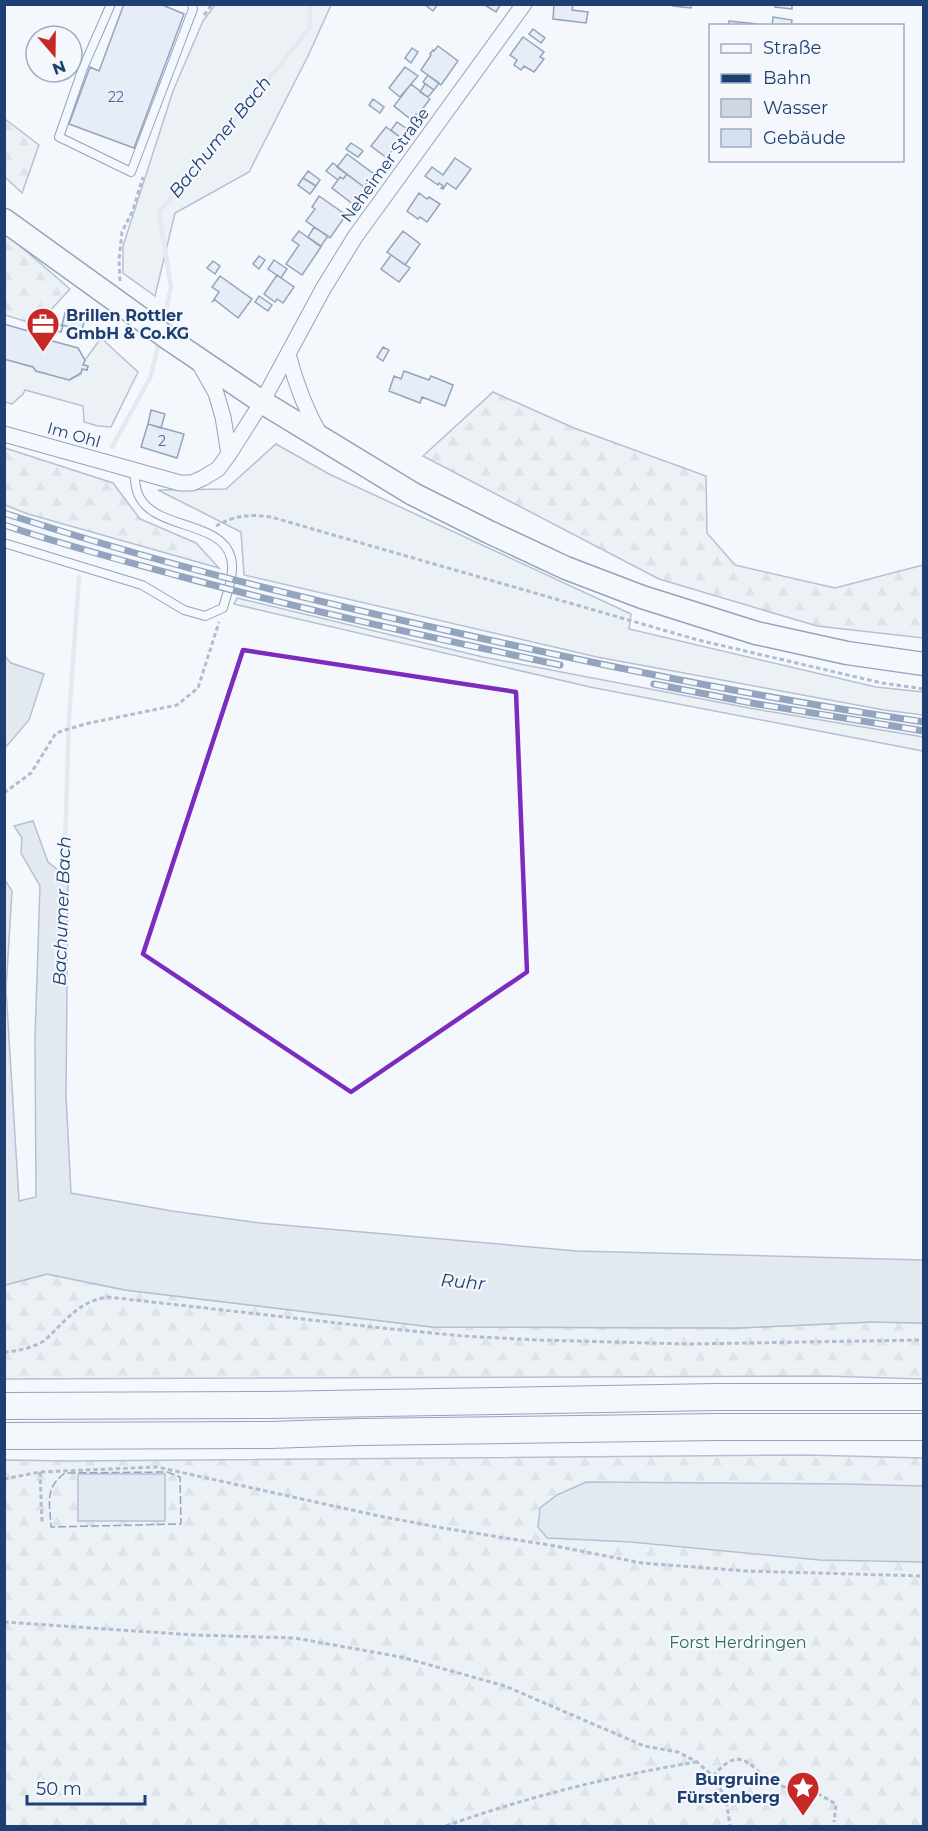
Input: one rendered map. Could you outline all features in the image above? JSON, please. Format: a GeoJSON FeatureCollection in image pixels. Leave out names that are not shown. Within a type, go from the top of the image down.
{"type":"FeatureCollection","features":[{"type":"Feature","properties":{"kind":"highway"},"geometry":{"type":"LineString","coordinates":[[4,1406],[269,1405],[716,1397],[924,1396]]}},
{"type":"Feature","properties":{"kind":"highway"},"geometry":{"type":"LineString","coordinates":[[4,1436],[258,1435],[716,1427],[924,1427]]}},
{"type":"Feature","properties":{"kind":"main road"},"geometry":{"type":"LineString","coordinates":[[4,220],[262,402],[413,494],[451,513],[566,568],[642,597],[756,633],[847,653],[924,664]]}},
{"type":"Feature","properties":{"kind":"street","name":"Neheimer Straße"},"geometry":{"type":"LineString","coordinates":[[134,471],[180,483],[192,483],[218,469],[262,402],[323,289],[355,237],[524,4]]}},
{"type":"Feature","properties":{"kind":"street"},"geometry":{"type":"LineString","coordinates":[[288,354],[297,387],[324,441]]}},
{"type":"Feature","properties":{"kind":"street"},"geometry":{"type":"LineString","coordinates":[[196,357],[216,393],[224,417],[229,454]]}},
{"type":"Feature","properties":{"kind":"street","name":"Im Ohl"},"geometry":{"type":"LineString","coordinates":[[4,434],[134,471]]}},
{"type":"Feature","properties":{"kind":"lane"},"geometry":{"type":"LineString","coordinates":[[111,4],[83,68],[59,137],[131,172],[193,9],[192,4]]}},
{"type":"Feature","properties":{"kind":"lane"},"geometry":{"type":"LineString","coordinates":[[4,543],[142,585],[184,610],[205,616],[223,608],[231,580],[231,559],[226,548],[219,540],[204,532],[170,520],[147,508],[139,498],[134,471]]}},
{"type":"Feature","properties":{"kind":"path"},"geometry":{"type":"LineString","coordinates":[[201,20],[212,4]]}},
{"type":"Feature","properties":{"kind":"path"},"geometry":{"type":"LineString","coordinates":[[121,304],[119,260],[122,232],[133,210],[145,170]]}},
{"type":"Feature","properties":{"kind":"path"},"geometry":{"type":"LineString","coordinates":[[204,532],[233,517],[253,514],[271,517],[698,640],[882,683],[924,688]]}},
{"type":"Feature","properties":{"kind":"path"},"geometry":{"type":"LineString","coordinates":[[4,793],[31,773],[56,733],[85,724],[177,705],[198,688],[223,608]]}},
{"type":"Feature","properties":{"kind":"path"},"geometry":{"type":"LineString","coordinates":[[4,1352],[27,1349],[37,1344],[80,1307],[90,1301],[108,1297],[463,1336],[538,1341],[688,1344],[924,1340]]}},
{"type":"Feature","properties":{"kind":"path"},"geometry":{"type":"LineString","coordinates":[[4,1479],[40,1472],[157,1467],[379,1516],[642,1563],[746,1571],[924,1576]]}},
{"type":"Feature","properties":{"kind":"path"},"geometry":{"type":"LineString","coordinates":[[40,1472],[42,1522]]}},
{"type":"Feature","properties":{"kind":"path"},"geometry":{"type":"LineString","coordinates":[[4,1622],[194,1635],[295,1638],[400,1657],[506,1686],[644,1746],[678,1752],[697,1762],[712,1776],[726,1799],[730,1827]]}},
{"type":"Feature","properties":{"kind":"path"},"geometry":{"type":"LineString","coordinates":[[712,1776],[723,1765],[737,1759],[749,1762],[779,1786],[804,1789],[836,1804],[834,1822]]}},
{"type":"Feature","properties":{"kind":"path"},"geometry":{"type":"LineString","coordinates":[[446,1827],[485,1812],[638,1771],[697,1762]]}},
{"type":"Feature","properties":{"kind":"highlighted area"},"geometry":{"type":"Polygon","coordinates":[[[243,650],[516,692],[527,972],[351,1092],[143,954],[243,650]]]}},
{"type":"Feature","properties":{"kind":"green space"},"geometry":{"type":"Polygon","coordinates":[[[215,5],[331,5],[308,56],[249,172],[175,213],[155,296],[123,273],[123,246],[173,91],[203,21],[215,5]]]}},
{"type":"Feature","properties":{"kind":"green space"},"geometry":{"type":"Polygon","coordinates":[[[5,119],[39,145],[22,193],[5,177],[5,119]]]}},
{"type":"Feature","properties":{"kind":"green space"},"geometry":{"type":"Polygon","coordinates":[[[4,232],[70,289],[37,325],[5,315],[4,232]]]}},
{"type":"Feature","properties":{"kind":"green space"},"geometry":{"type":"Polygon","coordinates":[[[493,392],[574,428],[706,476],[707,533],[735,565],[835,588],[923,565],[923,638],[817,626],[659,579],[423,456],[493,392]]]}},
{"type":"Feature","properties":{"kind":"green space"},"geometry":{"type":"Polygon","coordinates":[[[276,444],[329,474],[631,614],[629,629],[876,687],[923,692],[923,715],[884,710],[597,657],[244,575],[241,532],[158,490],[226,489],[276,444]]]}},
{"type":"Feature","properties":{"kind":"green space"},"geometry":{"type":"Polygon","coordinates":[[[5,448],[113,483],[140,519],[196,543],[219,568],[28,514],[5,505],[5,448]]]}},
{"type":"Feature","properties":{"kind":"green space"},"geometry":{"type":"Polygon","coordinates":[[[237,598],[483,657],[749,708],[923,737],[923,751],[590,687],[234,604],[237,598]]]}},
{"type":"Feature","properties":{"kind":"green space"},"geometry":{"type":"Polygon","coordinates":[[[47,1274],[125,1290],[432,1327],[739,1328],[870,1322],[923,1323],[923,1379],[824,1376],[5,1379],[5,1285],[47,1274]]]}},
{"type":"Feature","properties":{"kind":"green space","name":"Forst Herdringen"},"geometry":{"type":"Polygon","coordinates":[[[807,1455],[923,1458],[923,1826],[5,1826],[5,1460],[807,1455]]]}},
{"type":"Feature","properties":{"kind":"shaded area"},"geometry":{"type":"Polygon","coordinates":[[[101,338],[138,372],[111,427],[84,422],[83,406],[25,390],[12,404],[5,402],[4,359],[70,380],[81,374],[82,369],[87,370],[88,366],[83,365],[85,360],[101,338]]]}},
{"type":"Feature","properties":{"kind":"water"},"geometry":{"type":"Polygon","coordinates":[[[4,655],[11,663],[44,674],[29,720],[5,748],[4,655]]]}},
{"type":"Feature","properties":{"kind":"water","name":"Ruhr"},"geometry":{"type":"Polygon","coordinates":[[[33,821],[48,862],[68,878],[66,1096],[71,1193],[172,1211],[260,1223],[577,1251],[923,1260],[923,1323],[870,1322],[739,1328],[432,1327],[125,1290],[47,1274],[5,1285],[5,880],[12,891],[6,989],[19,1201],[36,1197],[35,1037],[40,886],[21,853],[22,838],[14,826],[33,821]]]}},
{"type":"Feature","properties":{"kind":"water"},"geometry":{"type":"Polygon","coordinates":[[[78,1474],[165,1474],[165,1521],[78,1521],[78,1474]]]}},
{"type":"Feature","properties":{"kind":"water"},"geometry":{"type":"Polygon","coordinates":[[[586,1482],[923,1486],[923,1562],[820,1560],[631,1542],[547,1538],[538,1527],[540,1508],[557,1495],[586,1482]]]}},
{"type":"Feature","properties":{"kind":"building"},"geometry":{"type":"Polygon","coordinates":[[[124,4],[160,4],[184,14],[134,148],[69,124],[90,67],[99,71],[124,4]]]}},
{"type":"Feature","properties":{"kind":"building"},"geometry":{"type":"Polygon","coordinates":[[[424,4],[438,4],[433,11],[424,4]]]}},
{"type":"Feature","properties":{"kind":"building"},"geometry":{"type":"Polygon","coordinates":[[[483,4],[501,4],[496,12],[483,4]]]}},
{"type":"Feature","properties":{"kind":"building"},"geometry":{"type":"Polygon","coordinates":[[[554,4],[573,4],[572,10],[588,12],[586,23],[553,19],[554,4]]]}},
{"type":"Feature","properties":{"kind":"building"},"geometry":{"type":"Polygon","coordinates":[[[673,4],[692,4],[691,8],[673,6],[673,4]]]}},
{"type":"Feature","properties":{"kind":"building"},"geometry":{"type":"Polygon","coordinates":[[[775,4],[792,4],[792,9],[775,7],[775,4]]]}},
{"type":"Feature","properties":{"kind":"building"},"geometry":{"type":"Polygon","coordinates":[[[773,17],[792,20],[791,24],[772,24],[773,17]]]}},
{"type":"Feature","properties":{"kind":"building"},"geometry":{"type":"Polygon","coordinates":[[[729,21],[757,24],[728,24],[729,21]]]}},
{"type":"Feature","properties":{"kind":"building"},"geometry":{"type":"Polygon","coordinates":[[[533,29],[545,38],[541,43],[529,34],[533,29]]]}},
{"type":"Feature","properties":{"kind":"building"},"geometry":{"type":"Polygon","coordinates":[[[523,37],[544,52],[540,57],[544,59],[534,72],[524,66],[521,70],[514,65],[517,60],[510,55],[523,37]]]}},
{"type":"Feature","properties":{"kind":"building"},"geometry":{"type":"Polygon","coordinates":[[[438,46],[458,61],[441,85],[421,70],[430,54],[438,46]]]}},
{"type":"Feature","properties":{"kind":"building"},"geometry":{"type":"Polygon","coordinates":[[[412,48],[418,52],[411,63],[405,58],[412,48]]]}},
{"type":"Feature","properties":{"kind":"building"},"geometry":{"type":"Polygon","coordinates":[[[405,67],[418,76],[400,97],[389,88],[405,67]]]}},
{"type":"Feature","properties":{"kind":"building"},"geometry":{"type":"Polygon","coordinates":[[[428,75],[439,83],[434,90],[423,82],[428,75]]]}},
{"type":"Feature","properties":{"kind":"building"},"geometry":{"type":"Polygon","coordinates":[[[411,84],[430,99],[418,115],[412,118],[413,121],[394,106],[411,84]]]}},
{"type":"Feature","properties":{"kind":"building"},"geometry":{"type":"Polygon","coordinates":[[[425,84],[434,90],[428,97],[420,92],[425,84]]]}},
{"type":"Feature","properties":{"kind":"building"},"geometry":{"type":"Polygon","coordinates":[[[373,99],[384,107],[380,113],[369,105],[373,99]]]}},
{"type":"Feature","properties":{"kind":"building"},"geometry":{"type":"Polygon","coordinates":[[[397,122],[407,129],[401,138],[391,130],[397,122]]]}},
{"type":"Feature","properties":{"kind":"building"},"geometry":{"type":"Polygon","coordinates":[[[386,127],[401,138],[387,158],[371,146],[386,127]]]}},
{"type":"Feature","properties":{"kind":"building"},"geometry":{"type":"Polygon","coordinates":[[[351,143],[363,151],[358,157],[346,149],[351,143]]]}},
{"type":"Feature","properties":{"kind":"building"},"geometry":{"type":"Polygon","coordinates":[[[347,154],[374,174],[364,187],[337,167],[347,154]]]}},
{"type":"Feature","properties":{"kind":"building"},"geometry":{"type":"Polygon","coordinates":[[[455,158],[471,169],[456,189],[447,183],[443,189],[439,183],[438,185],[425,176],[432,167],[443,175],[455,158]]]}},
{"type":"Feature","properties":{"kind":"building"},"geometry":{"type":"Polygon","coordinates":[[[333,163],[347,174],[343,179],[340,177],[338,180],[326,171],[333,163]]]}},
{"type":"Feature","properties":{"kind":"building"},"geometry":{"type":"Polygon","coordinates":[[[308,171],[320,180],[316,186],[303,178],[308,171]]]}},
{"type":"Feature","properties":{"kind":"building"},"geometry":{"type":"Polygon","coordinates":[[[347,174],[365,188],[354,205],[332,188],[340,177],[343,179],[347,174]]]}},
{"type":"Feature","properties":{"kind":"building"},"geometry":{"type":"Polygon","coordinates":[[[303,178],[316,186],[310,194],[298,185],[303,178]]]}},
{"type":"Feature","properties":{"kind":"building"},"geometry":{"type":"Polygon","coordinates":[[[419,193],[440,204],[427,222],[407,211],[419,193]]]}},
{"type":"Feature","properties":{"kind":"building"},"geometry":{"type":"Polygon","coordinates":[[[319,196],[346,215],[330,238],[306,221],[315,209],[312,207],[319,196]]]}},
{"type":"Feature","properties":{"kind":"building"},"geometry":{"type":"Polygon","coordinates":[[[314,227],[328,236],[321,246],[308,237],[314,227]]]}},
{"type":"Feature","properties":{"kind":"building"},"geometry":{"type":"Polygon","coordinates":[[[299,231],[321,247],[302,275],[286,264],[299,245],[292,240],[299,231]]]}},
{"type":"Feature","properties":{"kind":"building"},"geometry":{"type":"Polygon","coordinates":[[[403,231],[420,244],[405,265],[387,252],[403,231]]]}},
{"type":"Feature","properties":{"kind":"building"},"geometry":{"type":"Polygon","coordinates":[[[391,255],[410,268],[399,282],[381,269],[391,255]]]}},
{"type":"Feature","properties":{"kind":"building"},"geometry":{"type":"Polygon","coordinates":[[[259,256],[265,260],[259,269],[253,264],[259,256]]]}},
{"type":"Feature","properties":{"kind":"building"},"geometry":{"type":"Polygon","coordinates":[[[274,260],[287,269],[281,278],[268,269],[274,260]]]}},
{"type":"Feature","properties":{"kind":"building"},"geometry":{"type":"Polygon","coordinates":[[[213,261],[220,266],[215,274],[207,268],[213,261]]]}},
{"type":"Feature","properties":{"kind":"building"},"geometry":{"type":"Polygon","coordinates":[[[277,275],[294,287],[283,303],[277,299],[275,302],[264,294],[277,275]]]}},
{"type":"Feature","properties":{"kind":"building"},"geometry":{"type":"Polygon","coordinates":[[[220,276],[252,299],[238,318],[215,300],[213,301],[219,292],[212,287],[220,276]]]}},
{"type":"Feature","properties":{"kind":"building"},"geometry":{"type":"Polygon","coordinates":[[[259,296],[272,305],[268,311],[255,302],[259,296]]]}},
{"type":"Feature","properties":{"kind":"building"},"geometry":{"type":"Polygon","coordinates":[[[65,313],[85,317],[82,330],[62,325],[65,313]]]}},
{"type":"Feature","properties":{"kind":"building"},"geometry":{"type":"Polygon","coordinates":[[[50,322],[63,326],[61,332],[48,329],[50,322]]]}},
{"type":"Feature","properties":{"kind":"building","name":"Brillen Rottler GmbH & Co.KG"},"geometry":{"type":"Polygon","coordinates":[[[4,324],[42,335],[41,338],[78,348],[85,360],[83,365],[88,366],[87,370],[82,369],[81,373],[69,380],[4,359],[4,324]]]}},
{"type":"Feature","properties":{"kind":"building"},"geometry":{"type":"Polygon","coordinates":[[[383,347],[389,350],[383,361],[377,357],[383,347]]]}},
{"type":"Feature","properties":{"kind":"building"},"geometry":{"type":"Polygon","coordinates":[[[404,371],[429,380],[431,376],[453,385],[445,406],[422,397],[420,403],[389,391],[394,376],[401,379],[404,371]]]}},
{"type":"Feature","properties":{"kind":"building"},"geometry":{"type":"Polygon","coordinates":[[[151,410],[165,414],[161,428],[148,424],[151,410]]]}},
{"type":"Feature","properties":{"kind":"building"},"geometry":{"type":"Polygon","coordinates":[[[148,424],[184,434],[177,458],[141,447],[148,424]]]}},
{"type":"Feature","properties":{"kind":"waterway","name":"Bachumer Bach"},"geometry":{"type":"LineString","coordinates":[[162,327],[171,287],[159,212],[310,28],[310,4]]}},
{"type":"Feature","properties":{"kind":"waterway","name":"Bachumer Bach"},"geometry":{"type":"LineString","coordinates":[[112,447],[151,376],[159,341]]}},
{"type":"Feature","properties":{"kind":"waterway","name":"Bachumer Bach"},"geometry":{"type":"LineString","coordinates":[[64,880],[69,717],[79,577]]}},
{"type":"Feature","properties":{"kind":"railway"},"geometry":{"type":"LineString","coordinates":[[4,513],[173,564],[401,620],[690,682],[924,722]]}},
{"type":"Feature","properties":{"kind":"railway"},"geometry":{"type":"LineString","coordinates":[[4,525],[116,559],[277,601],[560,665]]}},
{"type":"Feature","properties":{"kind":"railway"},"geometry":{"type":"LineString","coordinates":[[654,684],[757,704],[924,731]]}},
{"type":"Feature","properties":{"kind":"fence"},"geometry":{"type":"LineString","coordinates":[[167,1472],[180,1477],[181,1524],[51,1527],[49,1504],[51,1491],[58,1479],[65,1473],[167,1472]]}},
{"type":"Feature","properties":{"kind":"place","name":"Brillen Rottler GmbH & Co.KG"},"geometry":{"type":"Point","coordinates":[43,353]}},
{"type":"Feature","properties":{"kind":"place","name":"Burgruine Fürstenberg"},"geometry":{"type":"Point","coordinates":[803,1817]}}]}
